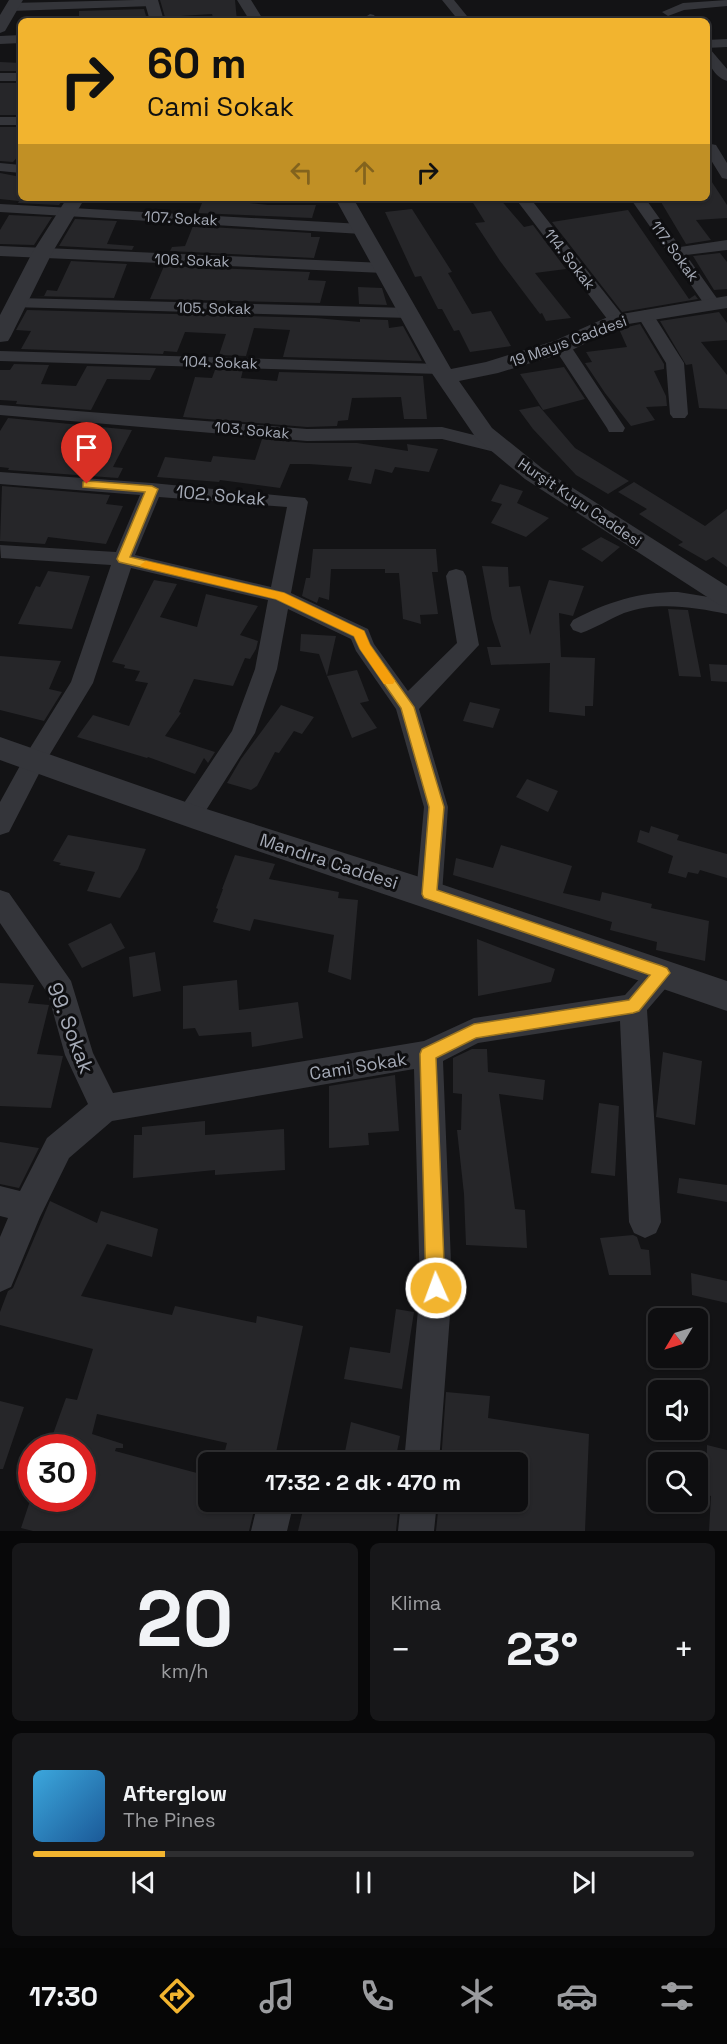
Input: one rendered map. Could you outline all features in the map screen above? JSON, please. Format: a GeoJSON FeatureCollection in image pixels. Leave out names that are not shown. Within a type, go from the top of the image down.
{"type":"FeatureCollection","features":[{"type":"Feature","properties":{"kind":"street"},"geometry":{"type":"LineString","coordinates":[[244,0],[254,18]]}},
{"type":"Feature","properties":{"kind":"street"},"geometry":{"type":"LineString","coordinates":[[448,0],[463,18]]}},
{"type":"Feature","properties":{"kind":"street"},"geometry":{"type":"LineString","coordinates":[[0,28],[14,4],[152,2],[156,18]]}},
{"type":"Feature","properties":{"kind":"street"},"geometry":{"type":"LineString","coordinates":[[668,13],[683,7],[727,3]]}},
{"type":"Feature","properties":{"kind":"street"},"geometry":{"type":"LineString","coordinates":[[0,40],[18,39]]}},
{"type":"Feature","properties":{"kind":"street"},"geometry":{"type":"LineString","coordinates":[[710,44],[727,43]]}},
{"type":"Feature","properties":{"kind":"street"},"geometry":{"type":"LineString","coordinates":[[710,57],[727,77]]}},
{"type":"Feature","properties":{"kind":"street"},"geometry":{"type":"LineString","coordinates":[[0,77],[18,77]]}},
{"type":"Feature","properties":{"kind":"street"},"geometry":{"type":"LineString","coordinates":[[0,121],[18,121]]}},
{"type":"Feature","properties":{"kind":"street"},"geometry":{"type":"LineString","coordinates":[[710,148],[727,148]]}},
{"type":"Feature","properties":{"kind":"street"},"geometry":{"type":"LineString","coordinates":[[710,150],[727,175]]}},
{"type":"Feature","properties":{"kind":"street"},"geometry":{"type":"LineString","coordinates":[[0,167],[18,169]]}},
{"type":"Feature","properties":{"kind":"street","name":"Hurşit Kuyu Caddesi"},"geometry":{"type":"LineString","coordinates":[[346,201],[443,373],[484,433],[534,474],[727,598]]}},
{"type":"Feature","properties":{"kind":"street","name":"114. Sokak"},"geometry":{"type":"LineString","coordinates":[[524,201],[617,320]]}},
{"type":"Feature","properties":{"kind":"street","name":"117. Sokak"},"geometry":{"type":"LineString","coordinates":[[639,201],[676,252],[720,303]]}},
{"type":"Feature","properties":{"kind":"street"},"geometry":{"type":"LineString","coordinates":[[0,336],[42,254],[72,205]]}},
{"type":"Feature","properties":{"kind":"street","name":"107. Sokak"},"geometry":{"type":"LineString","coordinates":[[0,208],[72,205],[362,229]]}},
{"type":"Feature","properties":{"kind":"street"},"geometry":{"type":"LineString","coordinates":[[676,252],[727,245]]}},
{"type":"Feature","properties":{"kind":"street","name":"106. Sokak"},"geometry":{"type":"LineString","coordinates":[[0,251],[384,268]]}},
{"type":"Feature","properties":{"kind":"street","name":"105. Sokak"},"geometry":{"type":"LineString","coordinates":[[17,303],[410,313]]}},
{"type":"Feature","properties":{"kind":"street","name":"19 Mayıs Caddesi"},"geometry":{"type":"LineString","coordinates":[[443,373],[490,368],[562,346],[617,320],[720,303]]}},
{"type":"Feature","properties":{"kind":"street"},"geometry":{"type":"LineString","coordinates":[[645,315],[675,363],[679,414]]}},
{"type":"Feature","properties":{"kind":"street"},"geometry":{"type":"LineString","coordinates":[[562,346],[616,428]]}},
{"type":"Feature","properties":{"kind":"street","name":"104. Sokak"},"geometry":{"type":"LineString","coordinates":[[0,356],[443,373]]}},
{"type":"Feature","properties":{"kind":"street","name":"103. Sokak"},"geometry":{"type":"LineString","coordinates":[[0,410],[307,435],[442,433],[503,448]]}},
{"type":"Feature","properties":{"kind":"street","name":"102. Sokak"},"geometry":{"type":"LineString","coordinates":[[0,478],[298,502],[280,596]]}},
{"type":"Feature","properties":{"kind":"street"},"geometry":{"type":"LineString","coordinates":[[0,825],[35,759],[81,682],[123,559],[152,489]]}},
{"type":"Feature","properties":{"kind":"street"},"geometry":{"type":"LineString","coordinates":[[1,551],[123,559],[280,596],[360,634],[364,646],[407,707],[436,807],[429,894]]}},
{"type":"Feature","properties":{"kind":"street"},"geometry":{"type":"LineString","coordinates":[[407,707],[468,645],[456,576]]}},
{"type":"Feature","properties":{"kind":"street"},"geometry":{"type":"LineString","coordinates":[[189,816],[243,733],[266,669],[280,596]]}},
{"type":"Feature","properties":{"kind":"street"},"geometry":{"type":"LineString","coordinates":[[581,625],[629,604],[686,601],[707,602],[727,607]]}},
{"type":"Feature","properties":{"kind":"street","name":"Mandıra Caddesi"},"geometry":{"type":"LineString","coordinates":[[0,748],[189,816],[429,894],[727,996]]}},
{"type":"Feature","properties":{"kind":"street","name":"99. Sokak"},"geometry":{"type":"LineString","coordinates":[[0,901],[61,990],[79,1055],[105,1108]]}},
{"type":"Feature","properties":{"kind":"street"},"geometry":{"type":"LineString","coordinates":[[645,1221],[633,1006],[662,973]]}},
{"type":"Feature","properties":{"kind":"street","name":"Cami Sokak"},"geometry":{"type":"LineString","coordinates":[[105,1108],[428,1054],[474,1031],[633,1006]]}},
{"type":"Feature","properties":{"kind":"street"},"geometry":{"type":"LineString","coordinates":[[423,1452],[436,1288],[428,1054]]}},
{"type":"Feature","properties":{"kind":"street"},"geometry":{"type":"LineString","coordinates":[[0,1276],[14,1204],[58,1148],[105,1108]]}},
{"type":"Feature","properties":{"kind":"street"},"geometry":{"type":"LineString","coordinates":[[269,1531],[274,1512]]}},
{"type":"Feature","properties":{"kind":"street"},"geometry":{"type":"LineString","coordinates":[[416,1531],[418,1512]]}},
{"type":"Feature","properties":{"kind":"building"},"geometry":{"type":"Polygon","coordinates":[[[160,0],[235,0],[237,18],[213,18],[212,14],[165,17],[160,0]]]}},
{"type":"Feature","properties":{"kind":"building"},"geometry":{"type":"Polygon","coordinates":[[[144,9],[146,16],[79,18],[79,11],[144,9]]]}},
{"type":"Feature","properties":{"kind":"building"},"geometry":{"type":"Polygon","coordinates":[[[0,62],[18,63],[18,71],[0,71],[0,62]]]}},
{"type":"Feature","properties":{"kind":"building"},"geometry":{"type":"Polygon","coordinates":[[[0,83],[18,83],[18,115],[0,115],[0,83]]]}},
{"type":"Feature","properties":{"kind":"building"},"geometry":{"type":"Polygon","coordinates":[[[0,127],[18,127],[18,156],[13,162],[0,161],[0,127]]]}},
{"type":"Feature","properties":{"kind":"building"},"geometry":{"type":"Polygon","coordinates":[[[0,173],[18,176],[18,201],[0,199],[0,173]]]}},
{"type":"Feature","properties":{"kind":"building"},"geometry":{"type":"Polygon","coordinates":[[[710,179],[727,205],[727,218],[696,220],[711,240],[686,244],[661,202],[710,201],[710,179]]]}},
{"type":"Feature","properties":{"kind":"building"},"geometry":{"type":"Polygon","coordinates":[[[19,201],[62,201],[59,205],[18,203],[19,201]]]}},
{"type":"Feature","properties":{"kind":"building"},"geometry":{"type":"Polygon","coordinates":[[[203,201],[316,205],[312,218],[198,213],[203,201]]]}},
{"type":"Feature","properties":{"kind":"building"},"geometry":{"type":"Polygon","coordinates":[[[472,201],[502,201],[524,227],[533,225],[566,269],[535,273],[571,318],[546,321],[500,261],[475,223],[485,222],[472,201]]]}},
{"type":"Feature","properties":{"kind":"building"},"geometry":{"type":"Polygon","coordinates":[[[412,209],[452,272],[448,273],[472,314],[491,311],[511,346],[470,352],[459,330],[454,331],[442,309],[438,309],[421,276],[415,277],[385,212],[412,209]]]}},
{"type":"Feature","properties":{"kind":"building"},"geometry":{"type":"Polygon","coordinates":[[[628,210],[689,299],[695,295],[698,299],[622,312],[552,222],[628,210]]]}},
{"type":"Feature","properties":{"kind":"building"},"geometry":{"type":"Polygon","coordinates":[[[9,215],[52,217],[34,245],[0,244],[0,230],[9,215]]]}},
{"type":"Feature","properties":{"kind":"building"},"geometry":{"type":"Polygon","coordinates":[[[75,219],[117,221],[107,244],[134,246],[132,250],[59,246],[75,219]]]}},
{"type":"Feature","properties":{"kind":"building"},"geometry":{"type":"Polygon","coordinates":[[[193,226],[311,233],[311,237],[320,237],[314,258],[170,251],[172,247],[185,246],[193,226]]]}},
{"type":"Feature","properties":{"kind":"building"},"geometry":{"type":"Polygon","coordinates":[[[720,253],[727,262],[727,289],[714,290],[693,256],[720,253]]]}},
{"type":"Feature","properties":{"kind":"building"},"geometry":{"type":"Polygon","coordinates":[[[71,261],[127,264],[114,298],[33,296],[44,296],[47,290],[57,291],[71,261]]]}},
{"type":"Feature","properties":{"kind":"building"},"geometry":{"type":"Polygon","coordinates":[[[164,266],[310,272],[308,280],[326,281],[320,303],[150,299],[164,266]]]}},
{"type":"Feature","properties":{"kind":"building"},"geometry":{"type":"Polygon","coordinates":[[[358,287],[382,288],[387,305],[359,304],[358,287]]]}},
{"type":"Feature","properties":{"kind":"building"},"geometry":{"type":"Polygon","coordinates":[[[27,310],[316,318],[360,322],[360,319],[388,320],[389,328],[403,326],[422,361],[283,357],[290,330],[254,328],[246,356],[219,355],[226,334],[185,332],[177,352],[164,351],[163,354],[21,349],[31,331],[16,330],[27,310]]]}},
{"type":"Feature","properties":{"kind":"building"},"geometry":{"type":"Polygon","coordinates":[[[719,312],[727,323],[727,340],[701,342],[727,375],[727,409],[699,408],[692,364],[686,365],[660,321],[719,312]]]}},
{"type":"Feature","properties":{"kind":"building"},"geometry":{"type":"Polygon","coordinates":[[[640,324],[664,364],[664,369],[654,371],[666,396],[667,406],[646,407],[655,420],[631,426],[585,363],[592,362],[586,352],[627,347],[619,329],[640,324]]]}},
{"type":"Feature","properties":{"kind":"building"},"geometry":{"type":"Polygon","coordinates":[[[14,364],[49,365],[41,384],[76,386],[87,366],[156,368],[150,380],[107,379],[91,410],[16,404],[17,401],[0,400],[0,370],[10,370],[14,364]]]}},
{"type":"Feature","properties":{"kind":"building"},"geometry":{"type":"Polygon","coordinates":[[[564,367],[585,399],[543,410],[520,374],[564,367]]]}},
{"type":"Feature","properties":{"kind":"building"},"geometry":{"type":"Polygon","coordinates":[[[215,370],[243,370],[241,378],[277,381],[279,372],[423,376],[427,419],[404,419],[401,397],[352,398],[348,420],[338,421],[337,426],[307,427],[183,417],[195,377],[212,378],[215,370]]]}},
{"type":"Feature","properties":{"kind":"building"},"geometry":{"type":"Polygon","coordinates":[[[539,406],[575,448],[629,481],[608,494],[576,475],[533,429],[519,410],[539,406]]]}},
{"type":"Feature","properties":{"kind":"building"},"geometry":{"type":"Polygon","coordinates":[[[8,418],[132,430],[113,467],[123,468],[118,478],[8,470],[9,468],[0,467],[0,431],[8,418]]]}},
{"type":"Feature","properties":{"kind":"building"},"geometry":{"type":"Polygon","coordinates":[[[262,439],[307,443],[357,443],[408,451],[407,444],[438,449],[429,472],[395,467],[392,473],[375,469],[371,484],[348,480],[352,467],[309,464],[290,464],[280,488],[220,480],[219,482],[157,477],[165,457],[211,462],[213,456],[255,460],[262,439]]]}},
{"type":"Feature","properties":{"kind":"building"},"geometry":{"type":"Polygon","coordinates":[[[634,482],[705,526],[727,509],[727,567],[713,557],[706,561],[678,545],[683,542],[639,514],[647,509],[618,492],[634,482]]]}},
{"type":"Feature","properties":{"kind":"building"},"geometry":{"type":"Polygon","coordinates":[[[500,484],[523,491],[517,503],[549,518],[526,537],[491,523],[502,504],[491,501],[500,484]]]}},
{"type":"Feature","properties":{"kind":"building"},"geometry":{"type":"Polygon","coordinates":[[[2,486],[110,495],[106,504],[123,506],[106,544],[48,537],[45,544],[0,541],[2,486]]]}},
{"type":"Feature","properties":{"kind":"building"},"geometry":{"type":"Polygon","coordinates":[[[601,537],[620,547],[602,562],[581,549],[601,537]]]}},
{"type":"Feature","properties":{"kind":"building"},"geometry":{"type":"Polygon","coordinates":[[[313,549],[436,549],[438,572],[432,572],[438,614],[420,615],[421,624],[403,619],[399,573],[385,573],[385,569],[331,569],[329,600],[319,597],[317,603],[302,596],[306,578],[310,578],[313,549]]]}},
{"type":"Feature","properties":{"kind":"building"},"geometry":{"type":"Polygon","coordinates":[[[482,566],[508,567],[509,587],[520,586],[530,635],[549,580],[584,586],[573,616],[559,613],[561,657],[595,658],[593,706],[585,706],[585,716],[549,712],[550,663],[491,665],[487,647],[501,647],[492,619],[482,566]]]}},
{"type":"Feature","properties":{"kind":"building"},"geometry":{"type":"Polygon","coordinates":[[[48,571],[90,576],[72,629],[18,624],[36,586],[40,587],[48,571]]]}},
{"type":"Feature","properties":{"kind":"building"},"geometry":{"type":"Polygon","coordinates":[[[154,580],[177,584],[160,617],[197,627],[206,594],[258,606],[240,635],[258,641],[256,649],[250,659],[245,658],[233,686],[194,679],[179,712],[181,713],[165,736],[215,752],[208,763],[204,758],[195,774],[148,757],[77,737],[93,715],[129,726],[148,683],[135,681],[140,671],[124,668],[125,665],[112,662],[154,580]]]}},
{"type":"Feature","properties":{"kind":"building"},"geometry":{"type":"Polygon","coordinates":[[[668,609],[688,610],[701,677],[679,676],[668,609]]]}},
{"type":"Feature","properties":{"kind":"building"},"geometry":{"type":"Polygon","coordinates":[[[301,634],[336,636],[327,676],[319,654],[300,651],[301,634]]]}},
{"type":"Feature","properties":{"kind":"building"},"geometry":{"type":"Polygon","coordinates":[[[0,656],[61,661],[49,689],[62,692],[44,721],[0,710],[0,656]]]}},
{"type":"Feature","properties":{"kind":"building"},"geometry":{"type":"Polygon","coordinates":[[[709,664],[727,665],[727,682],[711,681],[709,664]]]}},
{"type":"Feature","properties":{"kind":"building"},"geometry":{"type":"Polygon","coordinates":[[[357,670],[369,701],[360,703],[377,728],[352,738],[327,676],[357,670]]]}},
{"type":"Feature","properties":{"kind":"building"},"geometry":{"type":"Polygon","coordinates":[[[470,702],[500,709],[493,728],[463,721],[470,702]]]}},
{"type":"Feature","properties":{"kind":"building"},"geometry":{"type":"Polygon","coordinates":[[[281,705],[314,717],[302,734],[294,731],[279,753],[275,752],[257,786],[251,790],[227,783],[241,759],[281,705]]]}},
{"type":"Feature","properties":{"kind":"building"},"geometry":{"type":"Polygon","coordinates":[[[527,779],[558,791],[548,812],[516,797],[527,779]]]}},
{"type":"Feature","properties":{"kind":"building"},"geometry":{"type":"Polygon","coordinates":[[[651,826],[679,835],[677,840],[727,854],[727,878],[700,870],[698,874],[688,872],[686,878],[668,873],[673,856],[637,842],[640,830],[649,833],[651,826]]]}},
{"type":"Feature","properties":{"kind":"building"},"geometry":{"type":"Polygon","coordinates":[[[68,835],[146,849],[138,869],[120,898],[87,891],[95,872],[59,865],[61,863],[53,861],[68,835]]]}},
{"type":"Feature","properties":{"kind":"building"},"geometry":{"type":"Polygon","coordinates":[[[501,845],[572,866],[563,893],[600,901],[602,892],[652,904],[651,908],[709,921],[705,961],[656,950],[657,942],[610,930],[612,922],[453,875],[456,858],[493,868],[501,845]]]}},
{"type":"Feature","properties":{"kind":"building"},"geometry":{"type":"Polygon","coordinates":[[[235,855],[275,864],[269,879],[339,892],[338,898],[358,900],[351,980],[328,972],[334,935],[254,919],[250,931],[213,922],[235,855]]]}},
{"type":"Feature","properties":{"kind":"building"},"geometry":{"type":"Polygon","coordinates":[[[111,923],[125,948],[82,968],[68,944],[111,923]]]}},
{"type":"Feature","properties":{"kind":"building"},"geometry":{"type":"Polygon","coordinates":[[[477,939],[555,969],[551,982],[478,996],[477,939]]]}},
{"type":"Feature","properties":{"kind":"building"},"geometry":{"type":"Polygon","coordinates":[[[155,952],[161,991],[133,997],[129,957],[155,952]]]}},
{"type":"Feature","properties":{"kind":"building"},"geometry":{"type":"Polygon","coordinates":[[[237,980],[239,1010],[298,1002],[303,1038],[252,1047],[251,1032],[199,1036],[195,1028],[183,1029],[183,986],[237,980]]]}},
{"type":"Feature","properties":{"kind":"building"},"geometry":{"type":"Polygon","coordinates":[[[0,983],[34,985],[28,1003],[49,1005],[37,1054],[63,1056],[51,1108],[0,1106],[0,983]]]}},
{"type":"Feature","properties":{"kind":"building"},"geometry":{"type":"Polygon","coordinates":[[[472,1049],[487,1049],[488,1072],[545,1080],[543,1100],[499,1094],[515,1209],[525,1210],[527,1248],[466,1245],[464,1194],[457,1130],[461,1130],[462,1094],[453,1093],[453,1058],[472,1049]]]}},
{"type":"Feature","properties":{"kind":"building"},"geometry":{"type":"Polygon","coordinates":[[[663,1052],[702,1061],[695,1125],[656,1117],[663,1052]]]}},
{"type":"Feature","properties":{"kind":"building"},"geometry":{"type":"Polygon","coordinates":[[[395,1075],[399,1131],[368,1133],[369,1145],[329,1148],[329,1086],[395,1075]]]}},
{"type":"Feature","properties":{"kind":"building"},"geometry":{"type":"Polygon","coordinates":[[[599,1103],[619,1106],[615,1176],[591,1173],[599,1103]]]}},
{"type":"Feature","properties":{"kind":"building"},"geometry":{"type":"Polygon","coordinates":[[[205,1121],[205,1135],[284,1129],[285,1170],[215,1175],[215,1170],[133,1178],[134,1135],[142,1135],[142,1127],[205,1121]]]}},
{"type":"Feature","properties":{"kind":"building"},"geometry":{"type":"Polygon","coordinates":[[[0,1142],[39,1148],[19,1188],[0,1184],[0,1142]]]}},
{"type":"Feature","properties":{"kind":"building"},"geometry":{"type":"Polygon","coordinates":[[[679,1178],[727,1185],[727,1202],[677,1193],[679,1178]]]}},
{"type":"Feature","properties":{"kind":"building"},"geometry":{"type":"Polygon","coordinates":[[[50,1201],[97,1223],[101,1211],[158,1229],[152,1257],[107,1244],[81,1296],[172,1315],[175,1306],[256,1323],[257,1316],[303,1326],[276,1452],[225,1452],[227,1443],[97,1414],[92,1434],[53,1434],[66,1398],[77,1400],[93,1349],[0,1325],[0,1312],[8,1291],[13,1288],[50,1201]]]}},
{"type":"Feature","properties":{"kind":"building"},"geometry":{"type":"Polygon","coordinates":[[[633,1235],[637,1237],[641,1249],[649,1250],[651,1275],[609,1275],[600,1238],[633,1235]]]}},
{"type":"Feature","properties":{"kind":"building"},"geometry":{"type":"Polygon","coordinates":[[[691,1273],[727,1281],[727,1303],[692,1295],[691,1273]]]}},
{"type":"Feature","properties":{"kind":"building"},"geometry":{"type":"Polygon","coordinates":[[[396,1309],[414,1312],[402,1389],[344,1379],[350,1347],[390,1353],[396,1309]]]}},
{"type":"Feature","properties":{"kind":"building"},"geometry":{"type":"Polygon","coordinates":[[[446,1392],[490,1396],[488,1418],[589,1434],[585,1531],[436,1531],[438,1512],[528,1512],[528,1452],[442,1452],[446,1392]]]}},
{"type":"Feature","properties":{"kind":"building"},"geometry":{"type":"Polygon","coordinates":[[[0,1401],[24,1407],[3,1469],[0,1469],[0,1401]]]}},
{"type":"Feature","properties":{"kind":"building"},"geometry":{"type":"Polygon","coordinates":[[[351,1422],[400,1436],[397,1452],[345,1452],[351,1422]]]}},
{"type":"Feature","properties":{"kind":"building"},"geometry":{"type":"Polygon","coordinates":[[[96,1435],[123,1444],[123,1448],[116,1448],[115,1451],[198,1473],[198,1512],[254,1512],[249,1531],[33,1531],[21,1528],[26,1512],[96,1512],[96,1435]]]}},
{"type":"Feature","properties":{"kind":"building"},"geometry":{"type":"Polygon","coordinates":[[[707,1445],[727,1450],[727,1531],[709,1531],[711,1496],[708,1495],[707,1445]]]}},
{"type":"Feature","properties":{"kind":"building"},"geometry":{"type":"Polygon","coordinates":[[[303,1512],[398,1512],[396,1531],[298,1531],[303,1512]]]}},
{"type":"Feature","properties":{"kind":"slow traffic"},"geometry":{"type":"LineString","coordinates":[[146,565],[280,596],[360,634],[364,646],[389,681]]}},
{"type":"Feature","properties":{"kind":"route"},"geometry":{"type":"LineString","coordinates":[[87,484],[152,489],[123,559],[280,596],[360,634],[364,646],[407,707],[436,807],[429,894],[662,973],[633,1006],[474,1031],[428,1054],[436,1288]]}}]}
